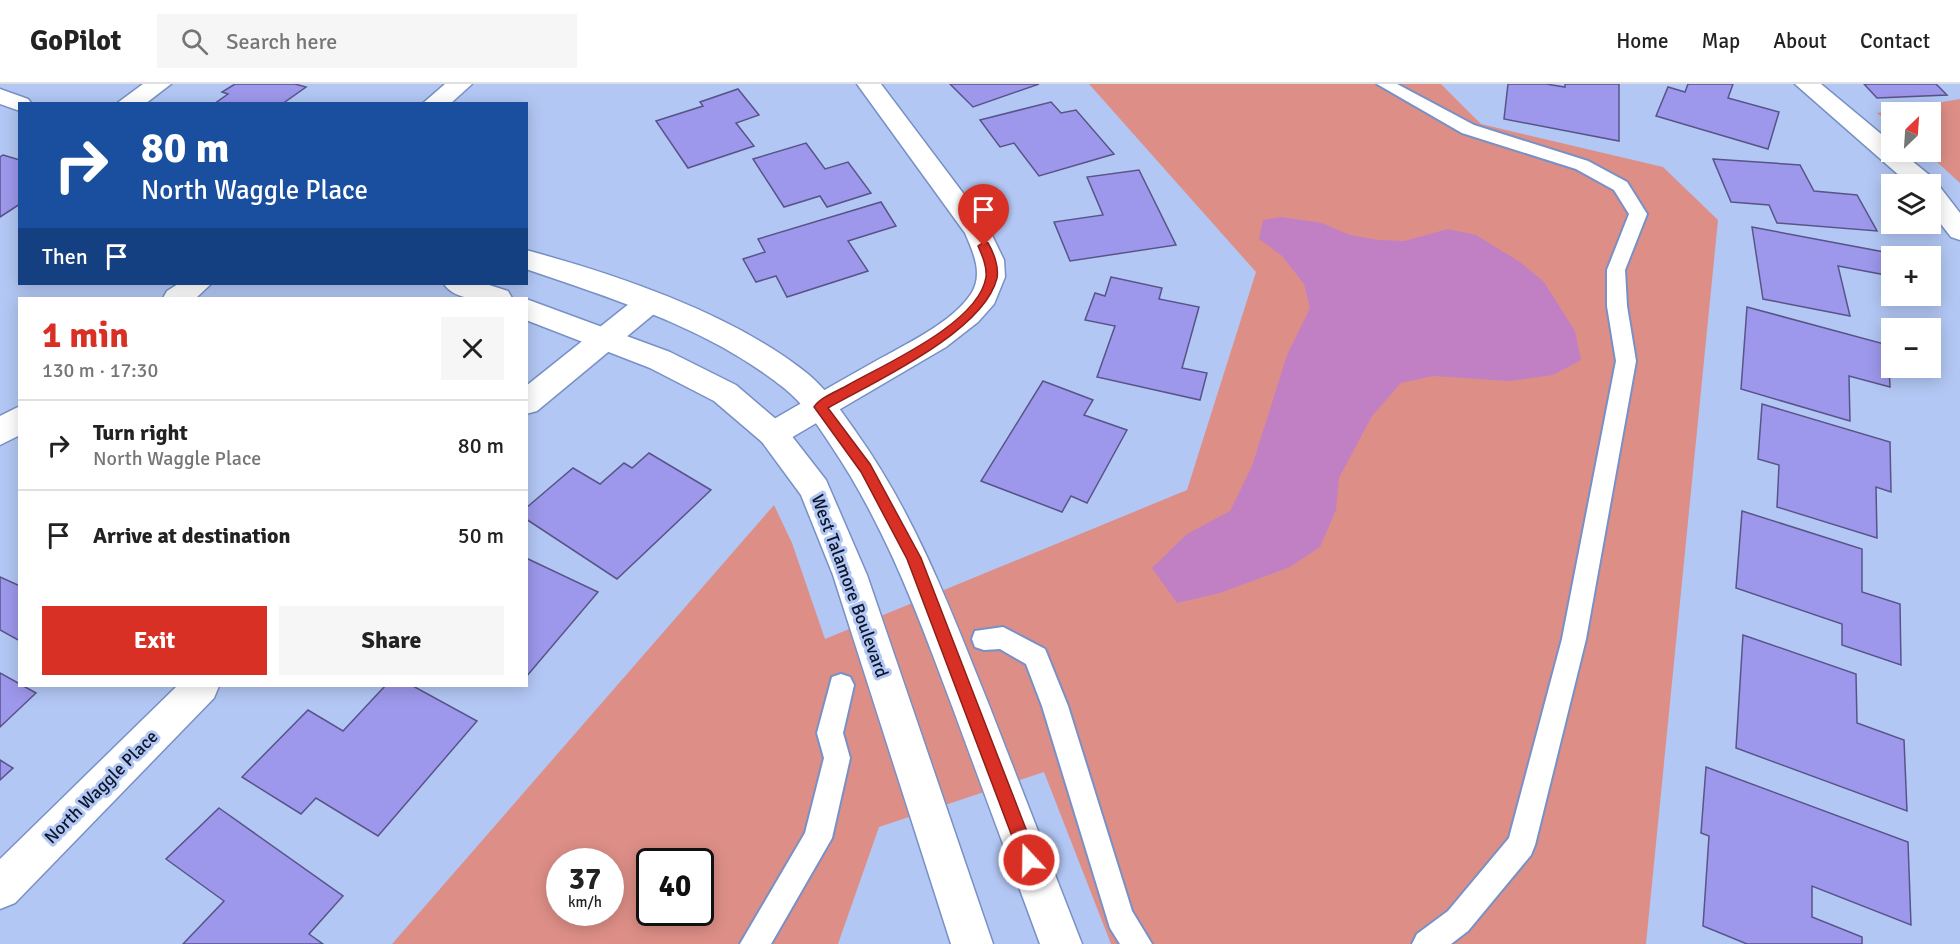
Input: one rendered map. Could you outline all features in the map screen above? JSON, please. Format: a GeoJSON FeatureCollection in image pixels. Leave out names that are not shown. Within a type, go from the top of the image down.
{"type":"FeatureCollection","features":[{"type":"Feature","properties":{"kind":"street"},"geometry":{"type":"LineString","coordinates":[[131,102],[159,84]]}},
{"type":"Feature","properties":{"kind":"street"},"geometry":{"type":"LineString","coordinates":[[437,102],[460,84]]}},
{"type":"Feature","properties":{"kind":"street"},"geometry":{"type":"LineString","coordinates":[[773,434],[936,340],[968,315],[984,297],[992,277],[990,260],[978,231],[869,84]]}},
{"type":"Feature","properties":{"kind":"street"},"geometry":{"type":"LineString","coordinates":[[1807,84],[1912,174]]}},
{"type":"Feature","properties":{"kind":"street"},"geometry":{"type":"LineString","coordinates":[[0,96],[18,103]]}},
{"type":"Feature","properties":{"kind":"street"},"geometry":{"type":"LineString","coordinates":[[1941,206],[1960,231]]}},
{"type":"Feature","properties":{"kind":"street"},"geometry":{"type":"LineString","coordinates":[[528,260],[650,302],[765,358],[798,382],[820,407],[866,468],[914,558],[1061,944]]}},
{"type":"Feature","properties":{"kind":"street"},"geometry":{"type":"LineString","coordinates":[[178,297],[196,285]]}},
{"type":"Feature","properties":{"kind":"street"},"geometry":{"type":"LineString","coordinates":[[461,285],[495,297]]}},
{"type":"Feature","properties":{"kind":"street"},"geometry":{"type":"LineString","coordinates":[[528,401],[650,302]]}},
{"type":"Feature","properties":{"kind":"street","name":"West Talamore Boulevard"},"geometry":{"type":"LineString","coordinates":[[528,310],[660,360],[725,393],[773,434],[815,489],[850,575],[972,944]]}},
{"type":"Feature","properties":{"kind":"street"},"geometry":{"type":"LineString","coordinates":[[0,433],[18,420]]}},
{"type":"Feature","properties":{"kind":"street","name":"North Waggle Place"},"geometry":{"type":"LineString","coordinates":[[0,888],[200,687]]}},
{"type":"Feature","properties":{"kind":"lane"},"geometry":{"type":"LineString","coordinates":[[1385,84],[1468,129],[1582,165],[1621,186],[1638,214],[1616,270],[1617,306],[1626,362],[1574,639],[1521,845],[1458,921],[1427,944]]}},
{"type":"Feature","properties":{"kind":"lane"},"geometry":{"type":"LineString","coordinates":[[984,639],[1003,638],[1036,657],[1056,706],[1120,918],[1137,944]]}},
{"type":"Feature","properties":{"kind":"lane"},"geometry":{"type":"LineString","coordinates":[[755,944],[818,838],[837,758],[830,733],[841,685]]}},
{"type":"Feature","properties":{"kind":"shaded area"},"geometry":{"type":"Polygon","coordinates":[[[1089,84],[1441,84],[1481,124],[1663,167],[1718,220],[1646,944],[1111,944],[1044,772],[879,827],[838,944],[392,944],[774,505],[792,543],[825,639],[1187,490],[1256,272],[1089,84]]]}},
{"type":"Feature","properties":{"kind":"shaded area"},"geometry":{"type":"Polygon","coordinates":[[[1960,99],[1960,183],[1937,162],[1941,162],[1941,102],[1960,99]]]}},
{"type":"Feature","properties":{"kind":"shaded area"},"geometry":{"type":"Polygon","coordinates":[[[1281,217],[1322,223],[1350,235],[1379,240],[1404,241],[1448,229],[1476,235],[1520,262],[1544,282],[1575,331],[1581,360],[1553,375],[1510,381],[1433,376],[1401,383],[1372,416],[1339,478],[1336,510],[1320,547],[1290,567],[1220,593],[1177,603],[1152,568],[1187,534],[1230,511],[1252,466],[1287,355],[1310,308],[1304,284],[1282,256],[1259,239],[1263,220],[1281,217]]]}},
{"type":"Feature","properties":{"kind":"building"},"geometry":{"type":"Polygon","coordinates":[[[235,84],[295,84],[306,87],[285,102],[217,102],[228,94],[222,92],[235,84]]]}},
{"type":"Feature","properties":{"kind":"building"},"geometry":{"type":"Polygon","coordinates":[[[950,84],[1039,84],[973,107],[950,84]]]}},
{"type":"Feature","properties":{"kind":"building"},"geometry":{"type":"Polygon","coordinates":[[[1508,84],[1546,84],[1565,87],[1565,84],[1619,84],[1619,141],[1504,119],[1508,84]]]}},
{"type":"Feature","properties":{"kind":"building"},"geometry":{"type":"Polygon","coordinates":[[[1688,84],[1733,84],[1728,98],[1779,112],[1768,149],[1656,116],[1668,87],[1685,92],[1688,84]]]}},
{"type":"Feature","properties":{"kind":"building"},"geometry":{"type":"Polygon","coordinates":[[[1864,84],[1936,84],[1947,95],[1877,98],[1864,84]]]}},
{"type":"Feature","properties":{"kind":"building"},"geometry":{"type":"Polygon","coordinates":[[[738,89],[759,115],[736,123],[754,146],[688,168],[656,121],[703,106],[700,102],[738,89]]]}},
{"type":"Feature","properties":{"kind":"building"},"geometry":{"type":"Polygon","coordinates":[[[1051,102],[1061,113],[1076,110],[1114,154],[1039,176],[1014,143],[1000,147],[980,120],[1051,102]]]}},
{"type":"Feature","properties":{"kind":"building"},"geometry":{"type":"Polygon","coordinates":[[[806,143],[825,169],[848,162],[871,193],[827,207],[820,196],[784,207],[753,159],[806,143]]]}},
{"type":"Feature","properties":{"kind":"building"},"geometry":{"type":"Polygon","coordinates":[[[3,155],[18,159],[18,205],[0,217],[0,157],[3,155]]]}},
{"type":"Feature","properties":{"kind":"building"},"geometry":{"type":"Polygon","coordinates":[[[1713,159],[1800,165],[1814,191],[1857,195],[1877,231],[1777,223],[1769,205],[1731,202],[1713,159]]]}},
{"type":"Feature","properties":{"kind":"building"},"geometry":{"type":"Polygon","coordinates":[[[1139,170],[1176,245],[1070,261],[1054,222],[1103,215],[1087,177],[1139,170]]]}},
{"type":"Feature","properties":{"kind":"building"},"geometry":{"type":"Polygon","coordinates":[[[881,202],[896,226],[848,241],[868,271],[787,297],[776,276],[756,282],[743,259],[765,252],[758,239],[881,202]]]}},
{"type":"Feature","properties":{"kind":"building"},"geometry":{"type":"Polygon","coordinates":[[[1752,227],[1881,251],[1881,274],[1838,266],[1850,316],[1763,299],[1752,227]]]}},
{"type":"Feature","properties":{"kind":"building"},"geometry":{"type":"Polygon","coordinates":[[[1111,277],[1162,288],[1159,299],[1199,307],[1182,368],[1207,373],[1200,400],[1097,377],[1115,326],[1085,320],[1095,293],[1105,296],[1111,277]]]}},
{"type":"Feature","properties":{"kind":"building"},"geometry":{"type":"Polygon","coordinates":[[[1747,307],[1881,343],[1881,378],[1890,378],[1890,387],[1849,376],[1850,421],[1741,389],[1747,307]]]}},
{"type":"Feature","properties":{"kind":"building"},"geometry":{"type":"Polygon","coordinates":[[[1043,381],[1093,400],[1084,415],[1127,430],[1087,503],[1071,496],[1062,512],[981,481],[1043,381]]]}},
{"type":"Feature","properties":{"kind":"building"},"geometry":{"type":"Polygon","coordinates":[[[1762,404],[1890,442],[1891,492],[1876,487],[1877,538],[1777,507],[1779,465],[1758,459],[1762,404]]]}},
{"type":"Feature","properties":{"kind":"building"},"geometry":{"type":"Polygon","coordinates":[[[649,453],[711,490],[617,579],[528,520],[528,506],[573,468],[600,484],[624,463],[632,468],[649,453]]]}},
{"type":"Feature","properties":{"kind":"building"},"geometry":{"type":"Polygon","coordinates":[[[1742,511],[1862,549],[1862,592],[1900,604],[1901,665],[1842,645],[1842,624],[1736,588],[1742,511]]]}},
{"type":"Feature","properties":{"kind":"building"},"geometry":{"type":"Polygon","coordinates":[[[528,559],[598,592],[528,675],[528,559]]]}},
{"type":"Feature","properties":{"kind":"building"},"geometry":{"type":"Polygon","coordinates":[[[0,577],[18,585],[18,640],[0,630],[0,577]]]}},
{"type":"Feature","properties":{"kind":"building"},"geometry":{"type":"Polygon","coordinates":[[[1743,635],[1856,674],[1857,723],[1904,740],[1907,811],[1736,748],[1743,635]]]}},
{"type":"Feature","properties":{"kind":"building"},"geometry":{"type":"Polygon","coordinates":[[[0,673],[18,683],[18,687],[25,687],[36,693],[0,727],[0,673]]]}},
{"type":"Feature","properties":{"kind":"building"},"geometry":{"type":"Polygon","coordinates":[[[384,687],[415,687],[477,721],[378,836],[316,798],[301,814],[242,777],[308,710],[343,731],[384,687]]]}},
{"type":"Feature","properties":{"kind":"building"},"geometry":{"type":"Polygon","coordinates":[[[0,760],[13,768],[0,780],[0,760]]]}},
{"type":"Feature","properties":{"kind":"building"},"geometry":{"type":"Polygon","coordinates":[[[1706,767],[1908,842],[1911,925],[1812,886],[1812,917],[1862,937],[1862,944],[1747,944],[1703,926],[1709,836],[1701,833],[1706,767]]]}},
{"type":"Feature","properties":{"kind":"building"},"geometry":{"type":"Polygon","coordinates":[[[219,808],[343,896],[309,934],[323,944],[183,944],[224,901],[166,859],[219,808]]]}},
{"type":"Feature","properties":{"kind":"route"},"geometry":{"type":"LineString","coordinates":[[984,246],[990,260],[992,277],[984,297],[968,315],[936,340],[820,407],[866,468],[914,558],[1029,860]]}}]}
